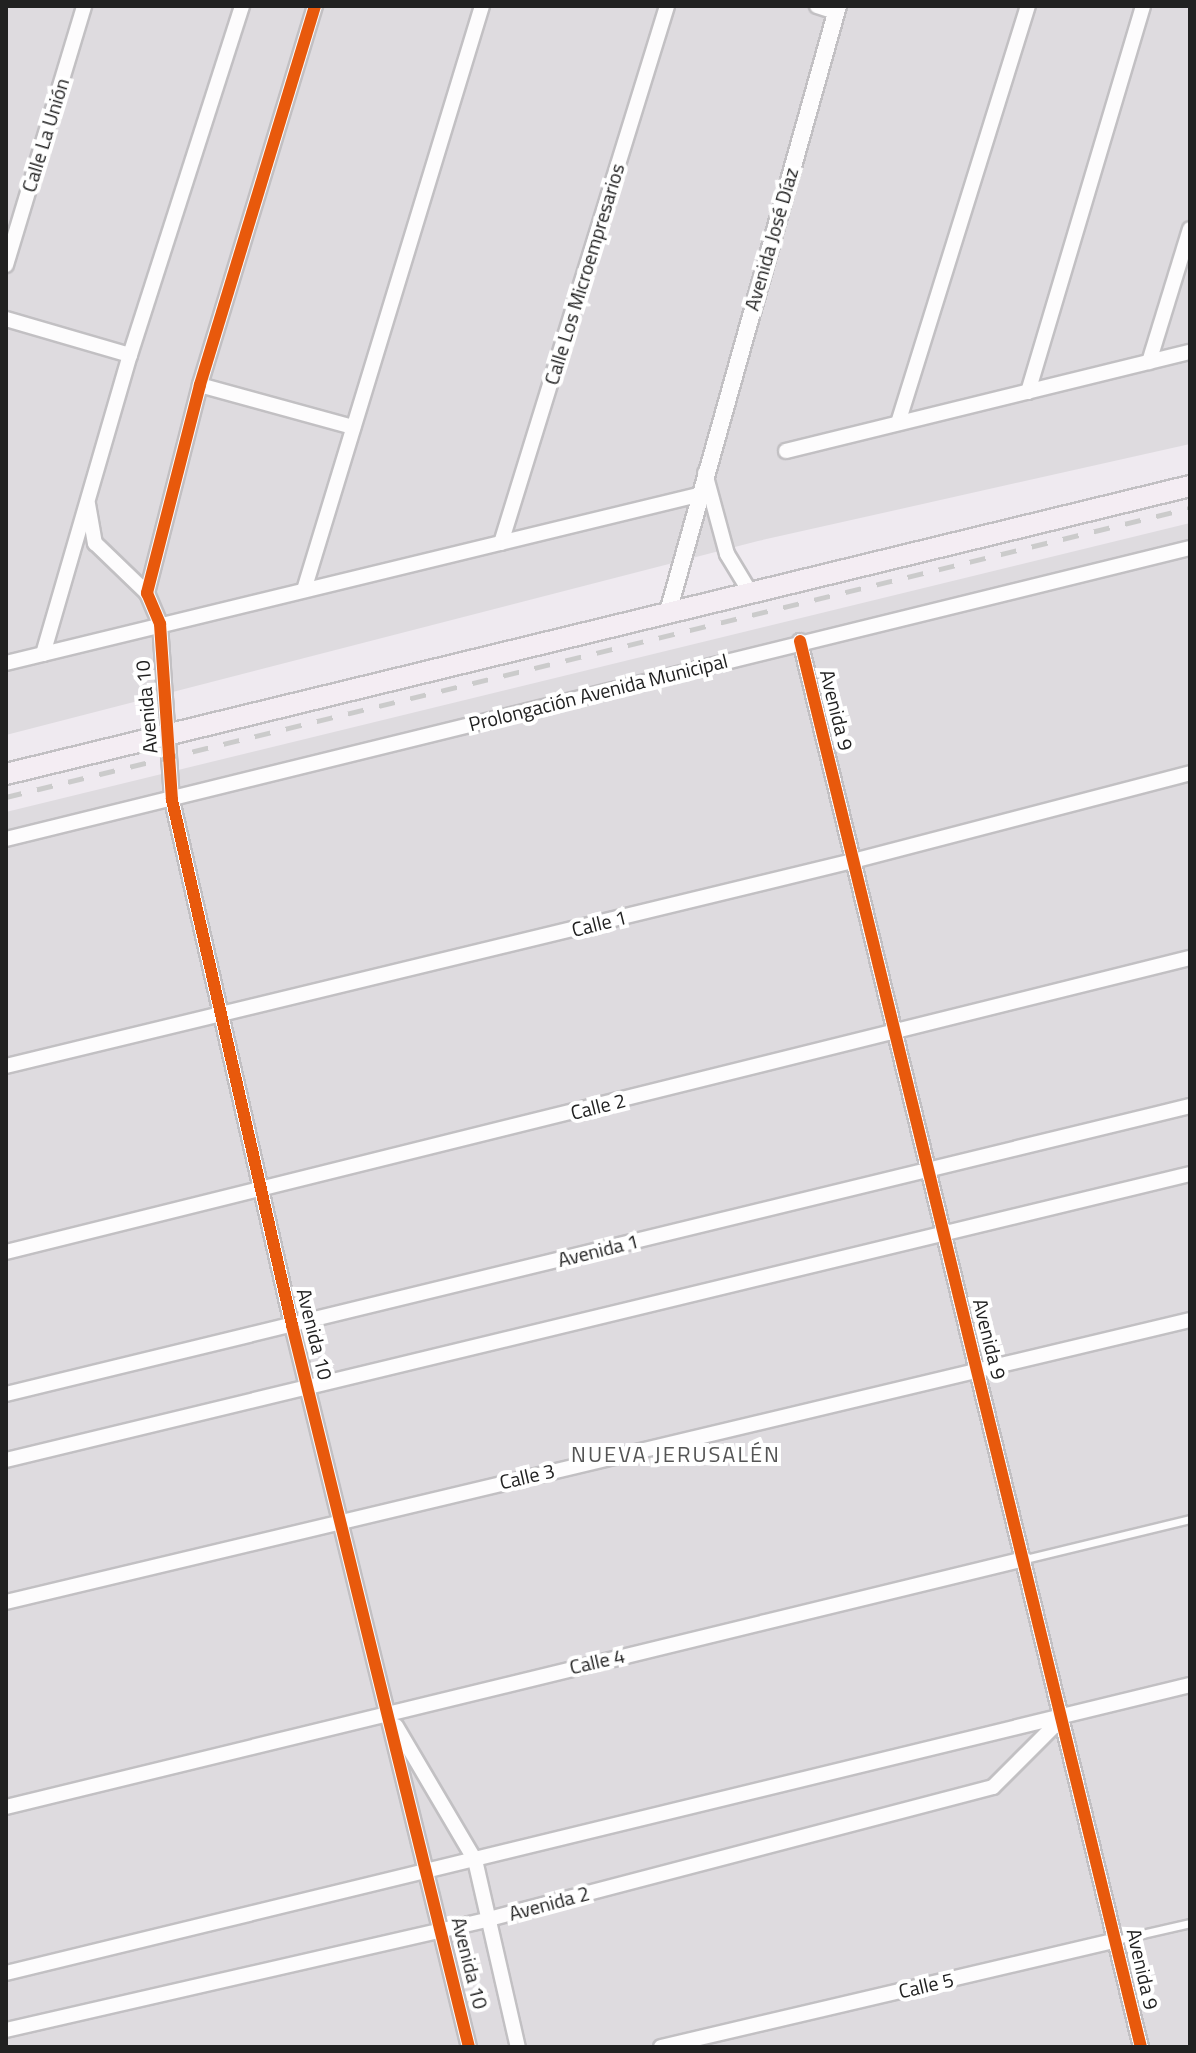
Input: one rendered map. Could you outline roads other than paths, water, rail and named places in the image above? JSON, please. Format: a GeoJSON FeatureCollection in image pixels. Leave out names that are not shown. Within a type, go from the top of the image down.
{"type":"FeatureCollection","features":[{"type":"Feature","properties":{"kind":"main road"},"geometry":{"type":"LineString","coordinates":[[6,774],[1190,486]]}},
{"type":"Feature","properties":{"kind":"street","name":"Calle La Unión"},"geometry":{"type":"LineString","coordinates":[[6,265],[84,6]]}},
{"type":"Feature","properties":{"kind":"street"},"geometry":{"type":"LineString","coordinates":[[43,654],[130,355],[242,6]]}},
{"type":"Feature","properties":{"kind":"street"},"geometry":{"type":"LineString","coordinates":[[87,501],[95,543],[147,593],[200,385],[315,6]]}},
{"type":"Feature","properties":{"kind":"street"},"geometry":{"type":"LineString","coordinates":[[304,590],[482,6]]}},
{"type":"Feature","properties":{"kind":"street","name":"Calle Los Microempresarios"},"geometry":{"type":"LineString","coordinates":[[501,543],[667,6]]}},
{"type":"Feature","properties":{"kind":"street"},"geometry":{"type":"LineString","coordinates":[[817,6],[837,9]]}},
{"type":"Feature","properties":{"kind":"street"},"geometry":{"type":"LineString","coordinates":[[898,423],[1028,6]]}},
{"type":"Feature","properties":{"kind":"street"},"geometry":{"type":"LineString","coordinates":[[1028,392],[1143,6]]}},
{"type":"Feature","properties":{"kind":"street","name":"Avenida José Díaz"},"geometry":{"type":"LineString","coordinates":[[668,612],[698,495],[837,9]]}},
{"type":"Feature","properties":{"kind":"street"},"geometry":{"type":"LineString","coordinates":[[1149,362],[1190,229]]}},
{"type":"Feature","properties":{"kind":"street"},"geometry":{"type":"LineString","coordinates":[[6,319],[130,355]]}},
{"type":"Feature","properties":{"kind":"street"},"geometry":{"type":"LineString","coordinates":[[786,451],[1190,352]]}},
{"type":"Feature","properties":{"kind":"street"},"geometry":{"type":"LineString","coordinates":[[200,385],[353,427]]}},
{"type":"Feature","properties":{"kind":"street"},"geometry":{"type":"LineString","coordinates":[[705,473],[727,554],[750,592]]}},
{"type":"Feature","properties":{"kind":"street"},"geometry":{"type":"LineString","coordinates":[[6,663],[698,495]]}},
{"type":"Feature","properties":{"kind":"street","name":"Prolongación Avenida Municipal"},"geometry":{"type":"LineString","coordinates":[[6,839],[800,641],[1190,548]]}},
{"type":"Feature","properties":{"kind":"street","name":"Avenida 10"},"geometry":{"type":"LineString","coordinates":[[147,593],[160,624],[172,800],[292,1325],[469,2047]]}},
{"type":"Feature","properties":{"kind":"street","name":"Avenida 9"},"geometry":{"type":"LineString","coordinates":[[800,641],[1141,2047]]}},
{"type":"Feature","properties":{"kind":"street","name":"Calle 1"},"geometry":{"type":"LineString","coordinates":[[6,1066],[853,861],[1190,773]]}},
{"type":"Feature","properties":{"kind":"street","name":"Calle 2"},"geometry":{"type":"LineString","coordinates":[[6,1252],[261,1192],[1190,958]]}},
{"type":"Feature","properties":{"kind":"street","name":"Avenida 1"},"geometry":{"type":"LineString","coordinates":[[6,1394],[1190,1106]]}},
{"type":"Feature","properties":{"kind":"street"},"geometry":{"type":"LineString","coordinates":[[6,1460],[1190,1174]]}},
{"type":"Feature","properties":{"kind":"street","name":"Calle 3"},"geometry":{"type":"LineString","coordinates":[[6,1602],[1190,1320]]}},
{"type":"Feature","properties":{"kind":"street","name":"Calle 4"},"geometry":{"type":"LineString","coordinates":[[6,1807],[387,1711],[1024,1559]]}},
{"type":"Feature","properties":{"kind":"street"},"geometry":{"type":"LineString","coordinates":[[6,1973],[1190,1685]]}},
{"type":"Feature","properties":{"kind":"street","name":"Avenida 10"},"geometry":{"type":"LineString","coordinates":[[387,1711],[475,1860],[518,2047]]}},
{"type":"Feature","properties":{"kind":"street","name":"Avenida 2"},"geometry":{"type":"LineString","coordinates":[[6,2030],[489,1919],[993,1787],[1063,1717]]}},
{"type":"Feature","properties":{"kind":"street","name":"Calle 5"},"geometry":{"type":"LineString","coordinates":[[661,2047],[1116,1940]]}},
{"type":"Feature","properties":{"kind":"lane","name":"Calle 4"},"geometry":{"type":"LineString","coordinates":[[1024,1559],[1190,1519]]}},
{"type":"Feature","properties":{"kind":"lane","name":"Calle 5"},"geometry":{"type":"LineString","coordinates":[[1116,1940],[1190,1923]]}},
{"type":"Feature","properties":{"kind":"railway"},"geometry":{"type":"LineString","coordinates":[[6,797],[1190,508]]}},
{"type":"Feature","properties":{"kind":"district","name":"NUEVA JERUSALÉN"},"geometry":{"type":"Point","coordinates":[676,1455]}}]}
